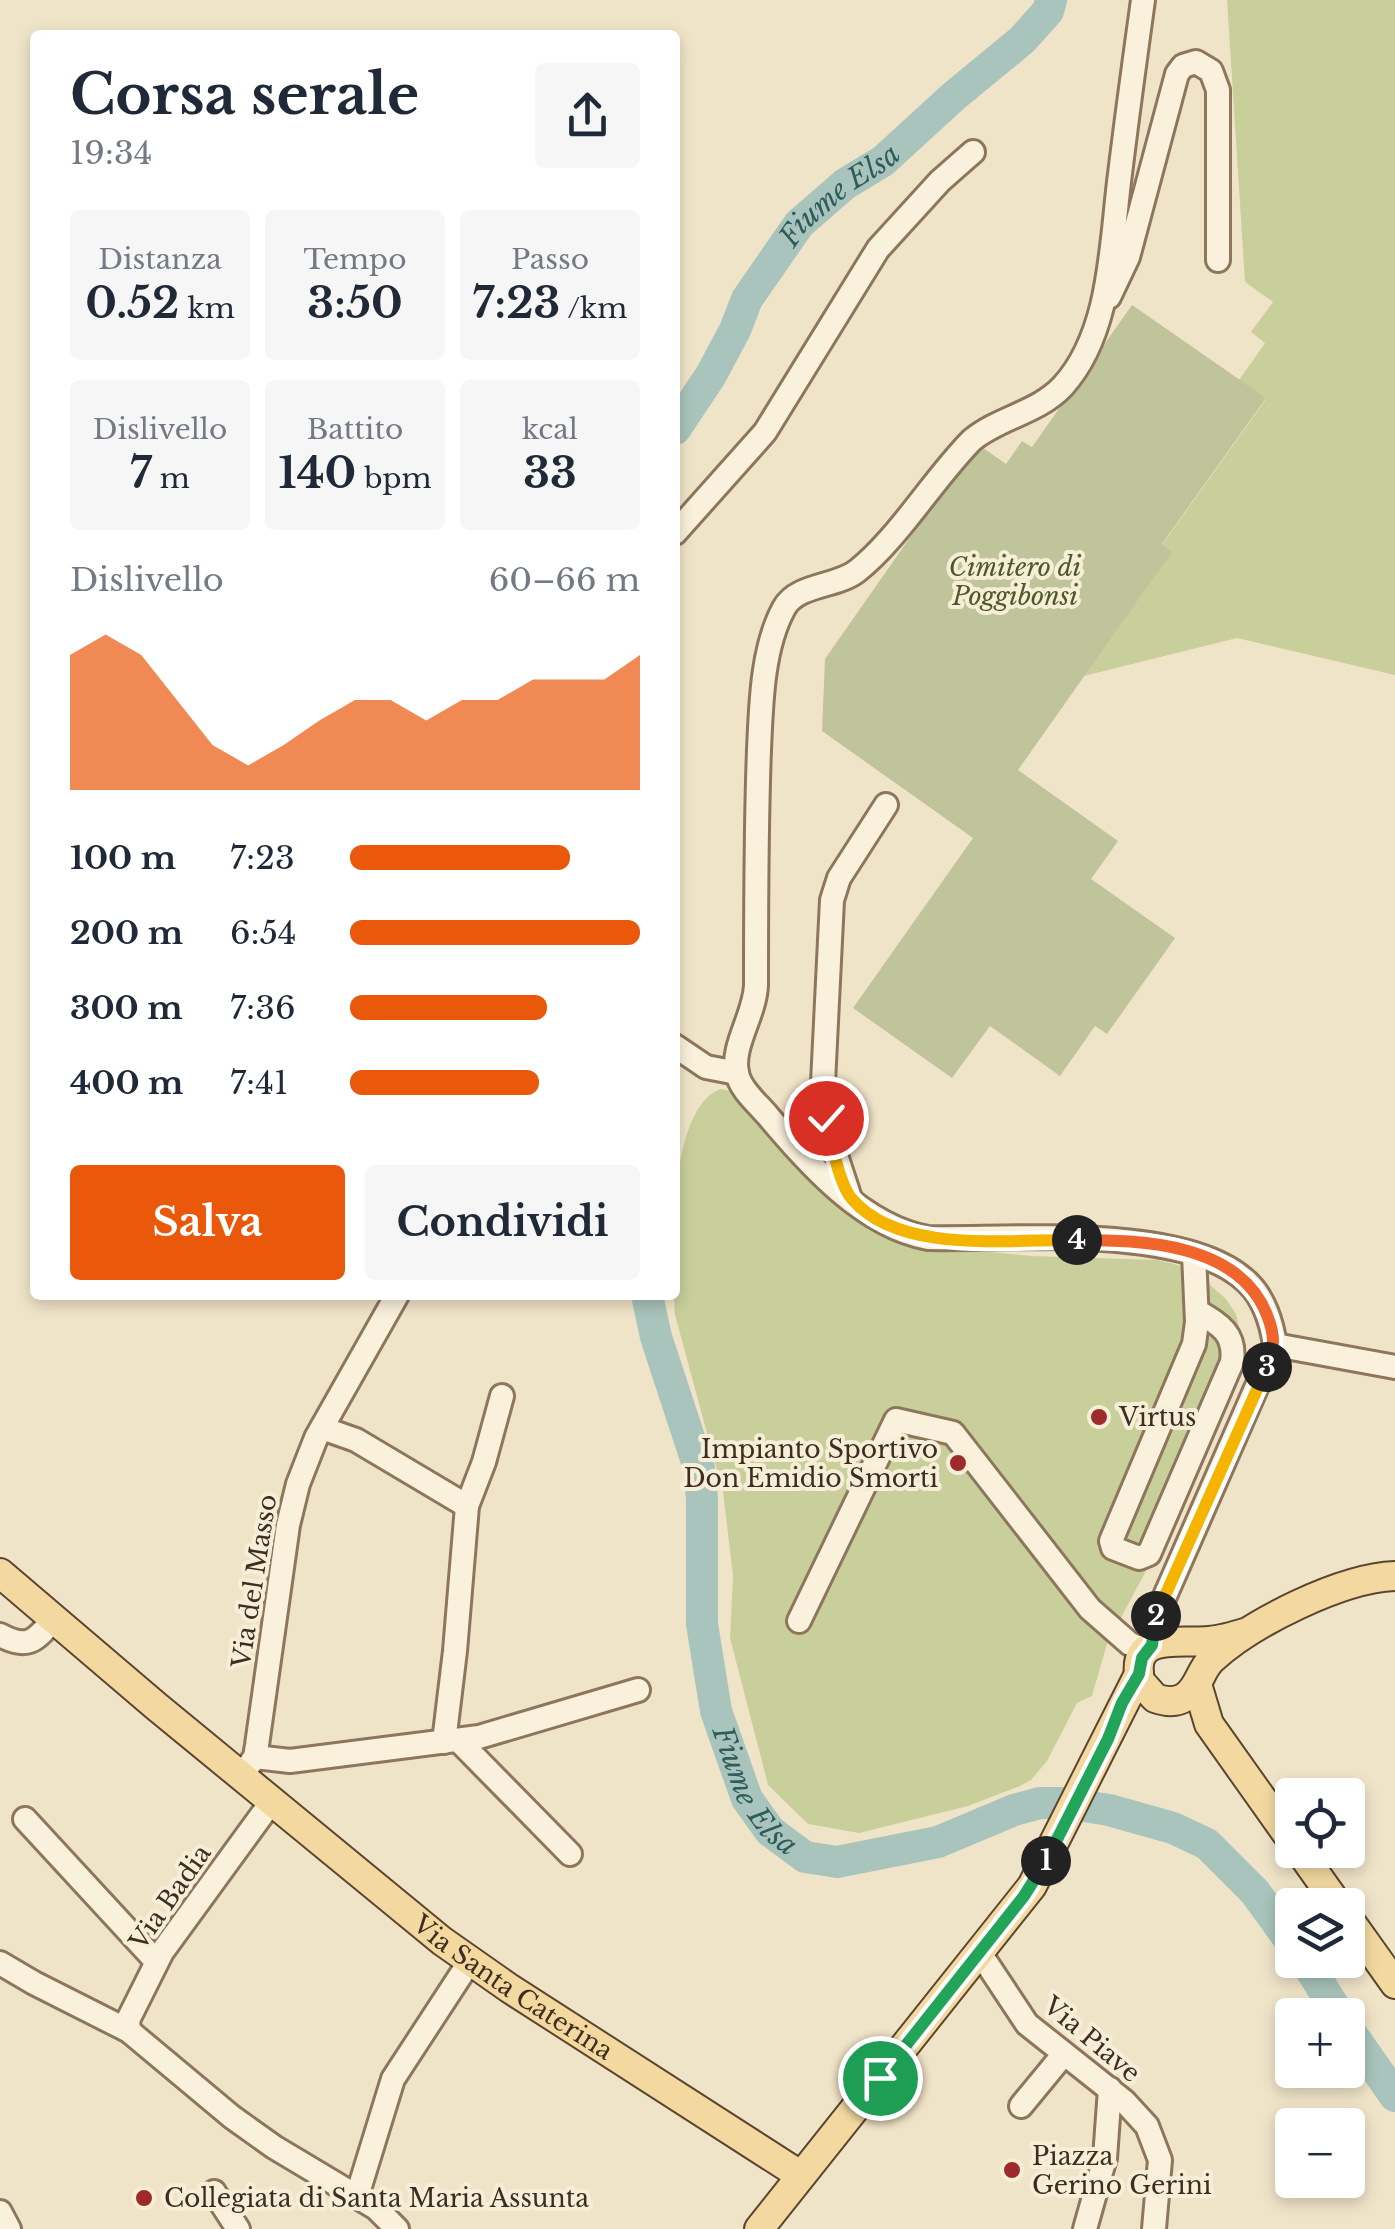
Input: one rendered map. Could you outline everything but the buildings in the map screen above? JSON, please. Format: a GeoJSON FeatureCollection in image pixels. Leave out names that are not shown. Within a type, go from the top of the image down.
{"type":"FeatureCollection","features":[{"type":"Feature","properties":{"kind":"main road","name":"Via Santa Caterina"},"geometry":{"type":"LineString","coordinates":[[0,1572],[54,1619],[248,1766],[272,1801],[470,1961],[800,2174]]}},
{"type":"Feature","properties":{"kind":"main road"},"geometry":{"type":"LineString","coordinates":[[768,2226],[800,2174],[980,1953],[1040,1872],[1108,1739],[1122,1703],[1156,1653],[1248,1632],[1343,1588],[1395,1576]]}},
{"type":"Feature","properties":{"kind":"main road"},"geometry":{"type":"LineString","coordinates":[[1108,1739],[1133,1718],[1186,1696],[1212,1660],[1248,1632]]}},
{"type":"Feature","properties":{"kind":"main road"},"geometry":{"type":"LineString","coordinates":[[1156,1653],[1196,1656],[1209,1724],[1275,1817]]}},
{"type":"Feature","properties":{"kind":"main road"},"geometry":{"type":"LineString","coordinates":[[1156,1653],[1149,1694],[1209,1724]]}},
{"type":"Feature","properties":{"kind":"main road"},"geometry":{"type":"LineString","coordinates":[[1365,1942],[1395,1984]]}},
{"type":"Feature","properties":{"kind":"street"},"geometry":{"type":"LineString","coordinates":[[799,1622],[896,1420],[954,1433],[1108,1628],[1130,1644],[1156,1653],[1167,1596],[1275,1345],[1266,1311],[1250,1284],[1230,1268],[1194,1254],[1118,1240],[928,1238],[891,1226],[850,1198],[796,1150],[742,1085],[737,1073],[740,1045],[756,994],[756,812],[762,703],[772,644],[783,609],[791,599],[852,575],[972,440],[1044,403],[1061,388],[1082,359],[1100,307],[1144,0]]}},
{"type":"Feature","properties":{"kind":"street"},"geometry":{"type":"LineString","coordinates":[[1100,307],[1116,287],[1128,257],[1177,74],[1193,62],[1212,71],[1218,86],[1218,260]]}},
{"type":"Feature","properties":{"kind":"street"},"geometry":{"type":"LineString","coordinates":[[680,527],[765,432],[878,249],[940,181],[973,152]]}},
{"type":"Feature","properties":{"kind":"street"},"geometry":{"type":"LineString","coordinates":[[850,1198],[828,1131],[823,1082],[832,900],[839,878],[886,805]]}},
{"type":"Feature","properties":{"kind":"street"},"geometry":{"type":"LineString","coordinates":[[680,1049],[706,1067],[737,1073]]}},
{"type":"Feature","properties":{"kind":"street"},"geometry":{"type":"LineString","coordinates":[[1194,1254],[1194,1344],[1110,1540],[1114,1548],[1139,1558],[1150,1554],[1232,1362],[1233,1350],[1225,1330],[1197,1311]]}},
{"type":"Feature","properties":{"kind":"street","name":"Via del Masso"},"geometry":{"type":"LineString","coordinates":[[248,1766],[290,1512],[302,1470],[394,1300]]}},
{"type":"Feature","properties":{"kind":"street"},"geometry":{"type":"LineString","coordinates":[[1275,1345],[1395,1367]]}},
{"type":"Feature","properties":{"kind":"street"},"geometry":{"type":"LineString","coordinates":[[451,1741],[467,1506],[502,1396]]}},
{"type":"Feature","properties":{"kind":"street"},"geometry":{"type":"LineString","coordinates":[[322,1428],[356,1440],[467,1506]]}},
{"type":"Feature","properties":{"kind":"street"},"geometry":{"type":"LineString","coordinates":[[0,1636],[26,1643],[54,1619]]}},
{"type":"Feature","properties":{"kind":"street"},"geometry":{"type":"LineString","coordinates":[[248,1766],[499,1733],[638,1690]]}},
{"type":"Feature","properties":{"kind":"street"},"geometry":{"type":"LineString","coordinates":[[451,1741],[570,1854]]}},
{"type":"Feature","properties":{"kind":"street","name":"Via Badia"},"geometry":{"type":"LineString","coordinates":[[129,2031],[128,2020],[156,1961],[272,1801]]}},
{"type":"Feature","properties":{"kind":"street"},"geometry":{"type":"LineString","coordinates":[[25,1819],[156,1961]]}},
{"type":"Feature","properties":{"kind":"street","name":"Via Piave"},"geometry":{"type":"LineString","coordinates":[[980,1953],[1022,2018],[1139,2116],[1159,2153],[1154,2229]]}},
{"type":"Feature","properties":{"kind":"street"},"geometry":{"type":"LineString","coordinates":[[358,2196],[393,2079],[470,1961]]}},
{"type":"Feature","properties":{"kind":"street"},"geometry":{"type":"LineString","coordinates":[[0,1962],[34,1984],[129,2031],[188,2084],[248,2129],[381,2211],[396,2229]]}},
{"type":"Feature","properties":{"kind":"street"},"geometry":{"type":"LineString","coordinates":[[1021,2106],[1063,2054]]}},
{"type":"Feature","properties":{"kind":"street"},"geometry":{"type":"LineString","coordinates":[[1086,2229],[1105,2158],[1110,2090]]}},
{"type":"Feature","properties":{"kind":"street"},"geometry":{"type":"LineString","coordinates":[[214,2192],[238,2229]]}},
{"type":"Feature","properties":{"kind":"street"},"geometry":{"type":"LineString","coordinates":[[0,2212],[5,2229]]}},
{"type":"Feature","properties":{"kind":"green space"},"geometry":{"type":"Polygon","coordinates":[[[1227,0],[1395,0],[1395,675],[1237,638],[1084,676],[1171,553],[1162,545],[1266,399],[1239,380],[1265,343],[1251,332],[1273,302],[1245,282],[1227,0]]]}},
{"type":"Feature","properties":{"kind":"green space","name":"Cimitero di Poggibonsi"},"geometry":{"type":"Polygon","coordinates":[[[1132,305],[1266,398],[1162,544],[1172,552],[1018,770],[1118,841],[1091,879],[1175,938],[1107,1034],[1095,1026],[1060,1076],[990,1026],[952,1078],[853,1008],[973,838],[822,731],[825,659],[976,443],[1006,464],[1022,441],[1032,447],[1132,305]]]}},
{"type":"Feature","properties":{"kind":"green space","name":"Impianto Sportivo Don Emidio Smorti"},"geometry":{"type":"Polygon","coordinates":[[[721,1089],[730,1091],[911,1244],[1031,1256],[1158,1260],[1185,1267],[1200,1276],[1226,1299],[1236,1314],[1246,1356],[1159,1561],[1148,1567],[1107,1644],[1092,1696],[1077,1703],[1047,1761],[1031,1780],[1020,1786],[968,1806],[859,1833],[808,1824],[768,1785],[730,1638],[733,1576],[723,1492],[675,1315],[674,1300],[680,1300],[680,1164],[690,1126],[703,1102],[721,1089]]]}},
{"type":"Feature","properties":{"kind":"waterway","name":"Fiume Elsa"},"geometry":{"type":"LineString","coordinates":[[680,422],[711,375],[747,299],[799,224],[845,184],[883,161],[1022,40],[1048,11],[1051,0]]}},
{"type":"Feature","properties":{"kind":"waterway","name":"Fiume Elsa"},"geometry":{"type":"LineString","coordinates":[[648,1300],[656,1337],[699,1468],[702,1624],[716,1711],[747,1799],[770,1831],[805,1857],[837,1862],[938,1842],[1040,1803],[1109,1810],[1173,1828],[1207,1844],[1255,1892],[1275,1920]]}},
{"type":"Feature","properties":{"kind":"waterway","name":"Fiume Elsa"},"geometry":{"type":"LineString","coordinates":[[1316,1978],[1328,1998]]}},
{"type":"Feature","properties":{"kind":"waterway","name":"Fiume Elsa"},"geometry":{"type":"LineString","coordinates":[[1365,2053],[1395,2096]]}},
{"type":"Feature","properties":{"kind":"place","name":"Virtus"},"geometry":{"type":"Point","coordinates":[1099,1417]}},
{"type":"Feature","properties":{"kind":"place","name":"Impianto Sportivo Don Emidio Smorti"},"geometry":{"type":"Point","coordinates":[958,1463]}},
{"type":"Feature","properties":{"kind":"place","name":"Piazza Gerino Gerini"},"geometry":{"type":"Point","coordinates":[1012,2170]}},
{"type":"Feature","properties":{"kind":"place","name":"Collegiata di Santa Maria Assunta"},"geometry":{"type":"Point","coordinates":[144,2198]}},
{"type":"Feature","properties":{"kind":"route"},"geometry":{"type":"LineString","coordinates":[[826,1118],[850,1198],[891,1226],[928,1238],[1127,1241],[1214,1260],[1250,1284],[1266,1311],[1275,1345],[1153,1624],[1152,1645],[1142,1658],[1139,1674],[1040,1872],[880,2078]]}}]}
